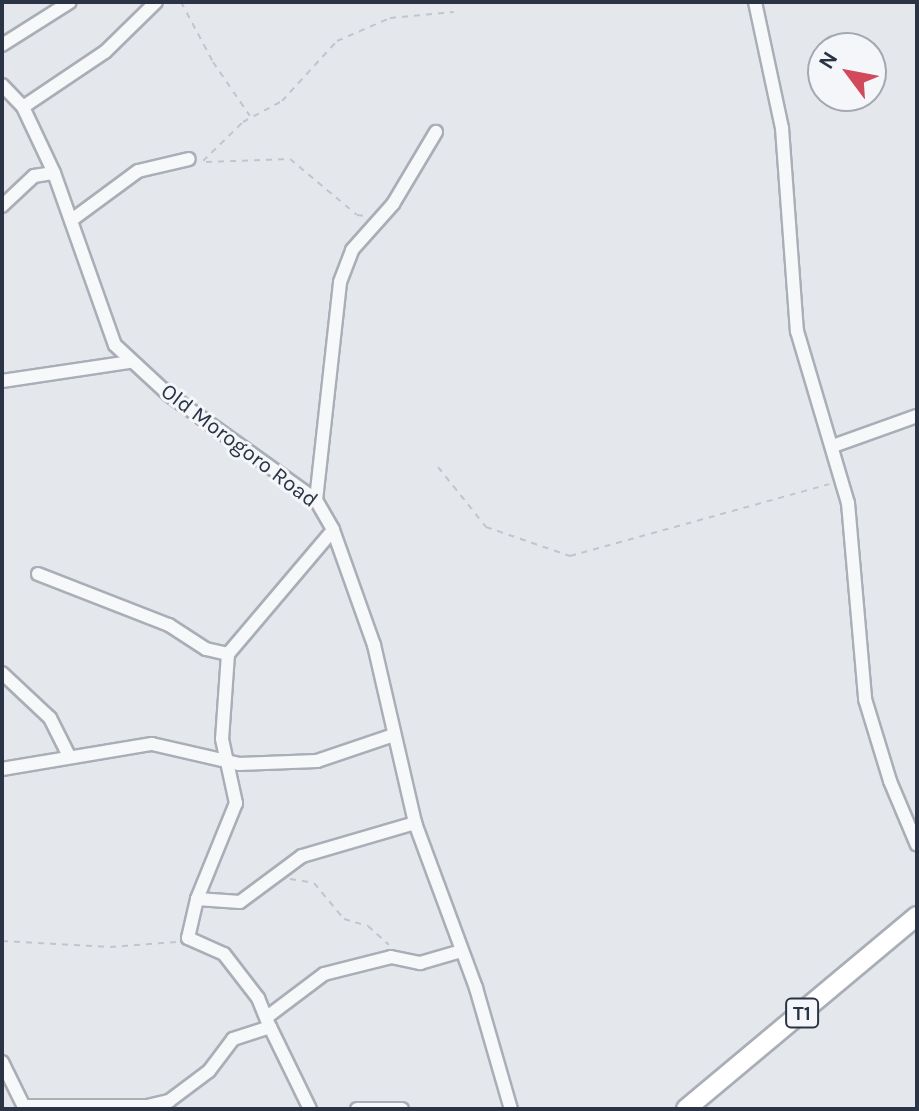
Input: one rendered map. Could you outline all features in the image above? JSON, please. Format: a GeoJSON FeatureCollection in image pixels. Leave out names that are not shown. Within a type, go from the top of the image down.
{"type":"FeatureCollection","features":[{"type":"Feature","properties":{"kind":"highway","name":"T1"},"geometry":{"type":"LineString","coordinates":[[686,1109],[917,916]]}},
{"type":"Feature","properties":{"kind":"street"},"geometry":{"type":"LineString","coordinates":[[2,45],[70,2]]}},
{"type":"Feature","properties":{"kind":"street"},"geometry":{"type":"LineString","coordinates":[[23,107],[105,52],[156,2]]}},
{"type":"Feature","properties":{"kind":"street"},"geometry":{"type":"LineString","coordinates":[[755,2],[782,128],[797,331],[842,480],[865,699],[917,845]]}},
{"type":"Feature","properties":{"kind":"street","name":"Old Morogoro Road"},"geometry":{"type":"LineString","coordinates":[[2,85],[23,107],[54,173],[73,219],[108,327],[129,362],[234,445],[316,500],[333,530],[374,645],[415,823],[461,951],[511,1109]]}},
{"type":"Feature","properties":{"kind":"street"},"geometry":{"type":"LineString","coordinates":[[316,500],[340,282],[352,250],[402,192],[436,132]]}},
{"type":"Feature","properties":{"kind":"street"},"geometry":{"type":"LineString","coordinates":[[73,219],[138,171],[189,159]]}},
{"type":"Feature","properties":{"kind":"street"},"geometry":{"type":"LineString","coordinates":[[2,206],[34,176],[54,173]]}},
{"type":"Feature","properties":{"kind":"street"},"geometry":{"type":"LineString","coordinates":[[2,381],[129,362]]}},
{"type":"Feature","properties":{"kind":"street"},"geometry":{"type":"LineString","coordinates":[[833,446],[917,416]]}},
{"type":"Feature","properties":{"kind":"street"},"geometry":{"type":"LineString","coordinates":[[310,1109],[268,1022],[224,954],[189,941],[197,899],[235,812],[222,739],[228,654],[333,530]]}},
{"type":"Feature","properties":{"kind":"street"},"geometry":{"type":"LineString","coordinates":[[38,574],[169,625],[198,645],[228,654]]}},
{"type":"Feature","properties":{"kind":"street"},"geometry":{"type":"LineString","coordinates":[[2,673],[50,718],[69,756]]}},
{"type":"Feature","properties":{"kind":"street"},"geometry":{"type":"LineString","coordinates":[[2,769],[157,744],[227,762],[324,759],[394,735]]}},
{"type":"Feature","properties":{"kind":"street"},"geometry":{"type":"LineString","coordinates":[[197,899],[240,902],[275,875],[315,851],[415,823]]}},
{"type":"Feature","properties":{"kind":"street"},"geometry":{"type":"LineString","coordinates":[[2,1062],[25,1108],[147,1106],[169,1101],[209,1071],[233,1039],[268,1022],[324,974],[401,957],[420,963],[461,951]]}},
{"type":"Feature","properties":{"kind":"street"},"geometry":{"type":"LineString","coordinates":[[357,1109],[402,1109]]}},
{"type":"Feature","properties":{"kind":"path"},"geometry":{"type":"LineString","coordinates":[[181,2],[213,62],[251,117]]}},
{"type":"Feature","properties":{"kind":"path"},"geometry":{"type":"LineString","coordinates":[[203,161],[251,117],[282,101],[316,59],[363,26],[454,12]]}},
{"type":"Feature","properties":{"kind":"path"},"geometry":{"type":"LineString","coordinates":[[189,159],[290,159],[335,191],[357,215],[381,215]]}},
{"type":"Feature","properties":{"kind":"path"},"geometry":{"type":"LineString","coordinates":[[438,467],[486,527],[570,556],[842,480]]}},
{"type":"Feature","properties":{"kind":"path"},"geometry":{"type":"LineString","coordinates":[[275,875],[314,883],[344,919],[368,926],[401,957]]}},
{"type":"Feature","properties":{"kind":"path"},"geometry":{"type":"LineString","coordinates":[[2,941],[110,947],[189,941]]}}]}
